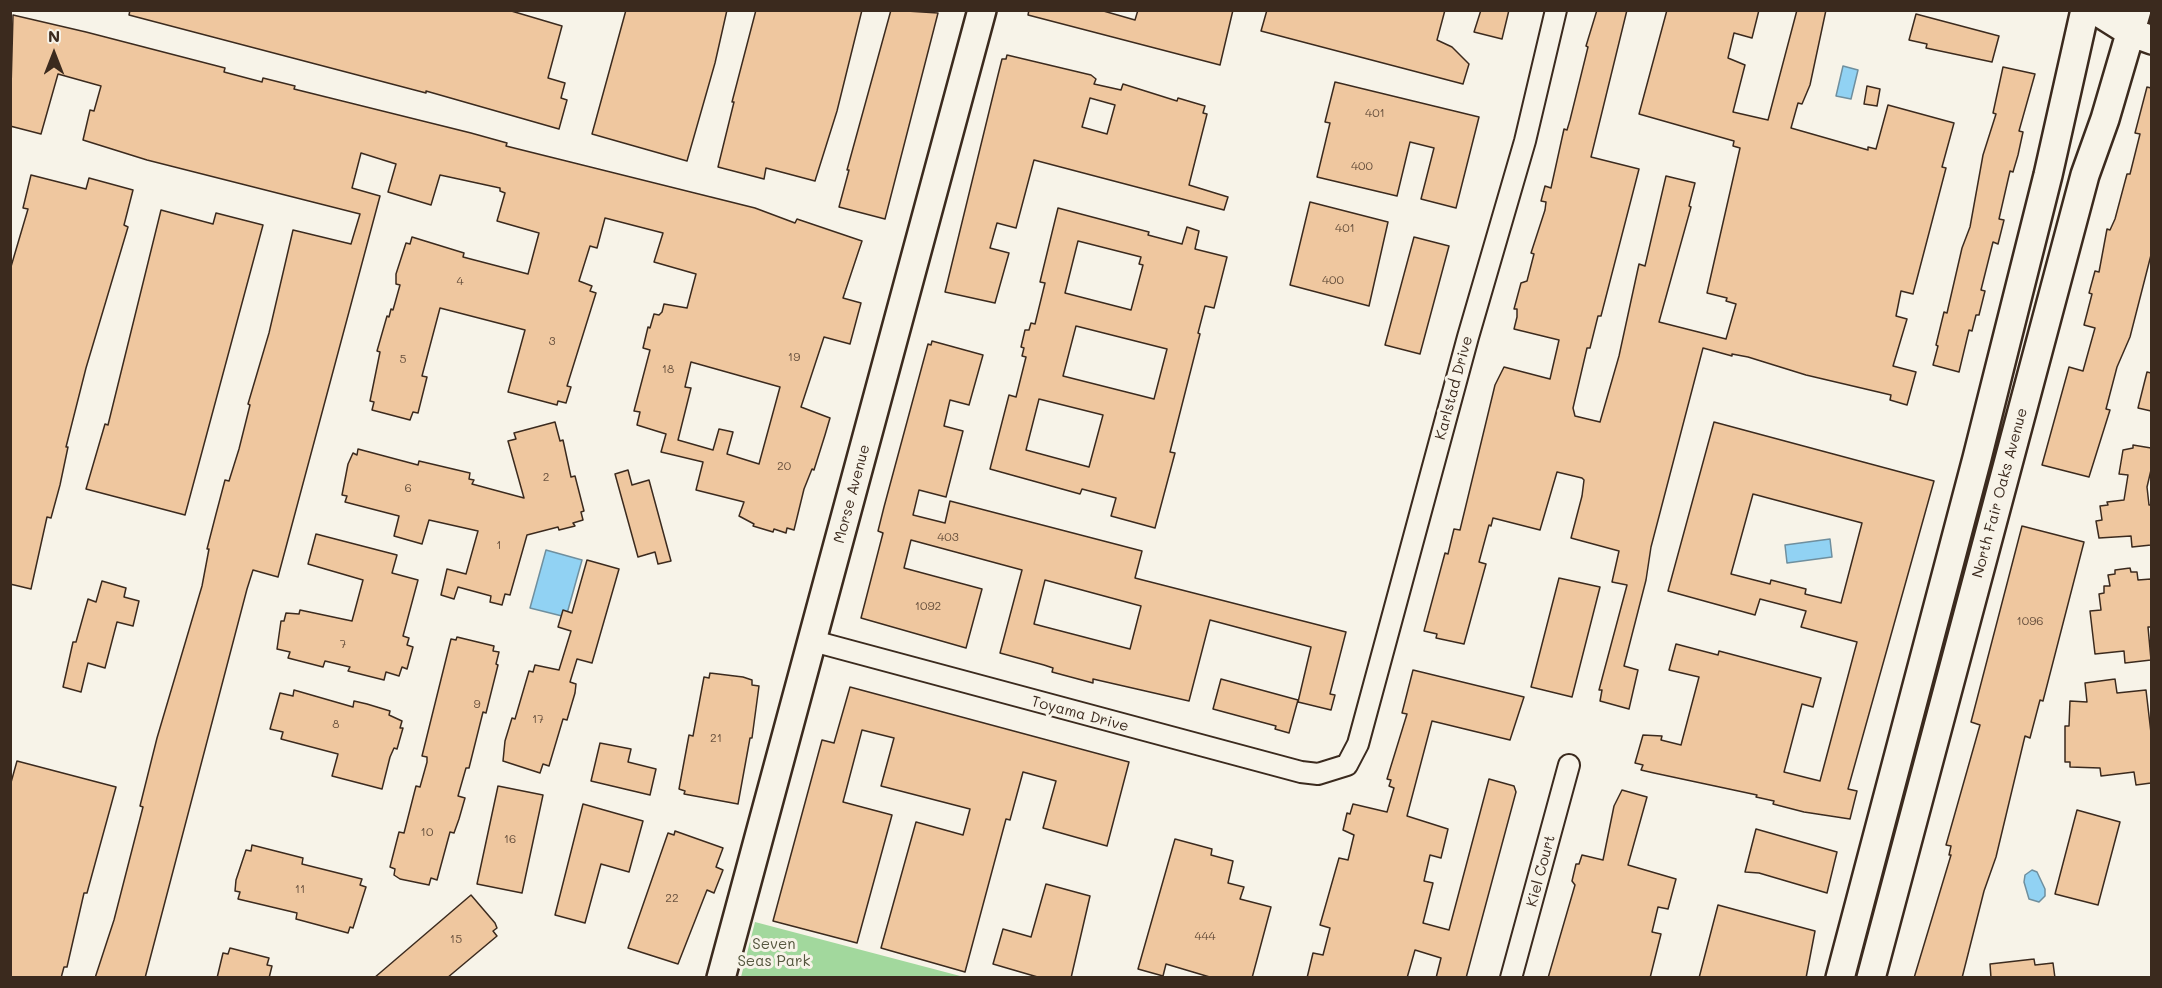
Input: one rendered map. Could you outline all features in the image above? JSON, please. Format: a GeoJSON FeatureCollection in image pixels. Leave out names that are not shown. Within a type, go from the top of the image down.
{"type":"FeatureCollection","features":[{"type":"Feature","properties":{"kind":"main road","name":"Morse Avenue"},"geometry":{"type":"LineString","coordinates":[[721,978],[982,10]]}},
{"type":"Feature","properties":{"kind":"main road","name":"North Fair Oaks Avenue"},"geometry":{"type":"LineString","coordinates":[[1840,978],[1977,458],[2048,175],[2085,10]]}},
{"type":"Feature","properties":{"kind":"main road"},"geometry":{"type":"LineString","coordinates":[[2095,10],[2140,28]]}},
{"type":"Feature","properties":{"kind":"main road","name":"North Fair Oaks Avenue"},"geometry":{"type":"LineString","coordinates":[[1871,978],[2085,175],[2140,28]]}},
{"type":"Feature","properties":{"kind":"street","name":"Karlstad Drive"},"geometry":{"type":"LineString","coordinates":[[1347,765],[1358,744],[1468,337],[1525,141],[1556,10]]}},
{"type":"Feature","properties":{"kind":"street","name":"Toyama Drive"},"geometry":{"type":"LineString","coordinates":[[813,641],[1301,772],[1318,774],[1347,765]]}},
{"type":"Feature","properties":{"kind":"street","name":"Kiel Court"},"geometry":{"type":"LineString","coordinates":[[1511,978],[1569,765]]}},
{"type":"Feature","properties":{"kind":"green space","name":"Seven Seas Park"},"geometry":{"type":"Polygon","coordinates":[[[755,922],[964,977],[741,977],[755,922]]]}},
{"type":"Feature","properties":{"kind":"water"},"geometry":{"type":"Polygon","coordinates":[[[1843,66],[1858,70],[1851,99],[1836,96],[1843,66]]]}},
{"type":"Feature","properties":{"kind":"water"},"geometry":{"type":"Polygon","coordinates":[[[1830,539],[1832,557],[1787,563],[1785,545],[1830,539]]]}},
{"type":"Feature","properties":{"kind":"water"},"geometry":{"type":"Polygon","coordinates":[[[546,550],[582,560],[566,617],[530,608],[546,550]]]}},
{"type":"Feature","properties":{"kind":"water"},"geometry":{"type":"Polygon","coordinates":[[[2032,870],[2037,872],[2045,889],[2045,896],[2039,902],[2029,899],[2024,882],[2025,875],[2032,870]]]}},
{"type":"Feature","properties":{"kind":"building"},"geometry":{"type":"Polygon","coordinates":[[[130,10],[508,10],[562,26],[548,78],[565,83],[561,98],[567,100],[559,129],[426,91],[426,93],[129,15],[130,10]]]}},
{"type":"Feature","properties":{"kind":"building"},"geometry":{"type":"Polygon","coordinates":[[[626,10],[727,10],[715,63],[687,161],[592,134],[626,10]]]}},
{"type":"Feature","properties":{"kind":"building"},"geometry":{"type":"Polygon","coordinates":[[[756,10],[862,10],[837,111],[815,181],[766,168],[764,179],[718,167],[756,10]]]}},
{"type":"Feature","properties":{"kind":"building"},"geometry":{"type":"Polygon","coordinates":[[[891,10],[938,13],[885,219],[839,207],[891,10]]]}},
{"type":"Feature","properties":{"kind":"building"},"geometry":{"type":"Polygon","coordinates":[[[1029,10],[1100,10],[1135,20],[1138,10],[1233,10],[1220,65],[1028,15],[1029,10]]]}},
{"type":"Feature","properties":{"kind":"building"},"geometry":{"type":"Polygon","coordinates":[[[1267,10],[1445,10],[1437,40],[1452,47],[1469,64],[1463,84],[1261,31],[1267,10]]]}},
{"type":"Feature","properties":{"kind":"building"},"geometry":{"type":"Polygon","coordinates":[[[1481,10],[1509,10],[1502,39],[1474,32],[1481,10]]]}},
{"type":"Feature","properties":{"kind":"building"},"geometry":{"type":"Polygon","coordinates":[[[1597,10],[1627,10],[1591,157],[1639,169],[1601,316],[1598,316],[1590,348],[1587,348],[1573,408],[1575,416],[1600,422],[1619,356],[1639,264],[1645,266],[1666,176],[1695,183],[1689,206],[1691,207],[1659,322],[1726,339],[1736,304],[1726,301],[1727,298],[1707,293],[1740,148],[1733,146],[1734,141],[1639,114],[1667,10],[1759,10],[1752,38],[1734,33],[1728,58],[1745,65],[1733,112],[1768,120],[1797,10],[1826,10],[1810,85],[1802,104],[1798,103],[1791,128],[1868,150],[1868,147],[1876,149],[1888,105],[1954,123],[1942,167],[1946,168],[1913,294],[1901,291],[1896,316],[1907,319],[1893,366],[1916,372],[1907,405],[1890,400],[1891,395],[1806,375],[1748,357],[1732,354],[1732,356],[1703,348],[1651,547],[1646,580],[1624,666],[1638,670],[1629,709],[1600,701],[1602,690],[1599,690],[1627,585],[1612,582],[1619,551],[1571,538],[1582,496],[1584,480],[1582,478],[1557,472],[1540,530],[1493,518],[1479,562],[1486,564],[1464,644],[1436,638],[1437,634],[1424,631],[1445,553],[1448,554],[1454,529],[1460,530],[1495,385],[1504,367],[1550,379],[1559,340],[1514,329],[1517,309],[1514,309],[1521,283],[1527,281],[1534,254],[1531,253],[1545,210],[1546,202],[1541,201],[1545,186],[1551,188],[1564,129],[1567,130],[1570,120],[1588,47],[1586,46],[1597,10]]]}},
{"type":"Feature","properties":{"kind":"building"},"geometry":{"type":"Polygon","coordinates":[[[1916,14],[1999,36],[1992,62],[1926,48],[1927,44],[1909,40],[1916,14]]]}},
{"type":"Feature","properties":{"kind":"building"},"geometry":{"type":"Polygon","coordinates":[[[13,15],[225,68],[224,72],[262,82],[263,78],[295,86],[294,89],[507,143],[506,146],[755,208],[795,223],[797,219],[862,241],[843,298],[861,303],[850,344],[824,337],[801,407],[830,418],[814,470],[812,469],[804,489],[794,530],[787,528],[786,533],[774,529],[773,532],[753,526],[754,524],[739,516],[744,502],[696,490],[703,462],[661,452],[666,434],[637,425],[640,412],[634,411],[650,350],[643,348],[648,327],[650,328],[654,314],[659,315],[662,312],[664,304],[687,308],[696,274],[654,262],[663,233],[605,218],[597,248],[590,246],[579,281],[592,286],[590,291],[596,293],[567,386],[571,387],[566,403],[558,401],[557,405],[508,392],[525,330],[440,308],[422,376],[427,377],[418,413],[413,412],[410,420],[372,410],[374,402],[370,401],[380,352],[377,351],[387,316],[389,317],[391,309],[393,310],[400,285],[396,284],[396,274],[406,243],[410,244],[412,237],[464,253],[463,257],[528,274],[539,233],[497,221],[505,193],[500,191],[500,188],[440,175],[431,205],[388,192],[396,164],[361,153],[352,188],[380,196],[278,577],[253,570],[145,978],[95,978],[114,920],[143,807],[140,806],[157,738],[202,586],[209,549],[207,549],[225,480],[229,481],[239,449],[250,405],[248,404],[269,333],[293,230],[351,244],[360,214],[147,160],[83,140],[90,110],[94,111],[101,86],[58,74],[41,134],[10,126],[13,15]],[[691,362],[685,387],[691,388],[678,440],[713,450],[719,429],[733,432],[727,454],[759,464],[780,387],[691,362]]]}},
{"type":"Feature","properties":{"kind":"building"},"geometry":{"type":"Polygon","coordinates":[[[1007,55],[1091,75],[1096,79],[1094,84],[1121,90],[1123,84],[1177,101],[1178,98],[1205,106],[1203,113],[1207,114],[1189,185],[1228,197],[1224,210],[1034,160],[1016,228],[997,223],[990,248],[1009,253],[995,303],[945,292],[1002,59],[1006,59],[1007,55]],[[1090,98],[1082,127],[1107,134],[1115,105],[1090,98]]]}},
{"type":"Feature","properties":{"kind":"building"},"geometry":{"type":"Polygon","coordinates":[[[2003,67],[2035,74],[2019,131],[2023,132],[2018,155],[2013,172],[2010,171],[1999,219],[2004,220],[1998,244],[1993,242],[1981,290],[1985,291],[1979,315],[1976,315],[1972,331],[1969,330],[1959,372],[1933,365],[1944,312],[1947,313],[1962,248],[1970,227],[1983,155],[1996,114],[1993,113],[2003,67]]]}},
{"type":"Feature","properties":{"kind":"building"},"geometry":{"type":"Polygon","coordinates":[[[1335,82],[1479,117],[1456,208],[1421,199],[1434,148],[1410,142],[1397,196],[1317,177],[1330,123],[1325,122],[1335,82]]]}},
{"type":"Feature","properties":{"kind":"building"},"geometry":{"type":"Polygon","coordinates":[[[1867,86],[1880,89],[1877,106],[1864,104],[1867,86]]]}},
{"type":"Feature","properties":{"kind":"building"},"geometry":{"type":"Polygon","coordinates":[[[2147,87],[2151,88],[2151,255],[2130,337],[2117,367],[2106,409],[2110,410],[2089,477],[2042,465],[2069,367],[2083,371],[2095,328],[2084,325],[2092,294],[2089,293],[2095,271],[2099,272],[2107,229],[2110,230],[2115,219],[2127,174],[2130,174],[2140,134],[2135,133],[2147,87]]]}},
{"type":"Feature","properties":{"kind":"building"},"geometry":{"type":"Polygon","coordinates":[[[31,175],[86,189],[89,178],[133,190],[124,225],[128,227],[86,368],[66,447],[68,447],[60,485],[51,518],[47,517],[31,589],[10,584],[10,270],[28,209],[23,208],[31,175]]]}},
{"type":"Feature","properties":{"kind":"building"},"geometry":{"type":"Polygon","coordinates":[[[1310,202],[1388,222],[1369,306],[1290,285],[1310,202]]]}},
{"type":"Feature","properties":{"kind":"building"},"geometry":{"type":"Polygon","coordinates":[[[1058,208],[1149,232],[1148,235],[1182,244],[1187,227],[1199,231],[1195,249],[1227,257],[1214,308],[1205,306],[1170,452],[1175,453],[1155,528],[1111,516],[1116,498],[1082,489],[1080,494],[990,469],[1009,395],[1016,397],[1026,357],[1022,356],[1024,348],[1021,347],[1025,330],[1029,330],[1031,323],[1035,324],[1045,283],[1040,282],[1058,208]],[[1078,241],[1065,293],[1131,310],[1143,265],[1139,264],[1141,257],[1078,241]],[[1076,326],[1063,376],[1154,399],[1167,349],[1076,326]],[[1039,399],[1026,450],[1089,467],[1103,415],[1039,399]]]}},
{"type":"Feature","properties":{"kind":"building"},"geometry":{"type":"Polygon","coordinates":[[[161,210],[213,224],[216,213],[263,225],[185,515],[86,489],[105,424],[108,425],[161,210]]]}},
{"type":"Feature","properties":{"kind":"building"},"geometry":{"type":"Polygon","coordinates":[[[1414,237],[1449,246],[1420,354],[1385,345],[1414,237]]]}},
{"type":"Feature","properties":{"kind":"building"},"geometry":{"type":"Polygon","coordinates":[[[932,341],[983,355],[969,405],[950,400],[944,426],[963,431],[946,497],[919,490],[913,515],[945,523],[950,501],[1142,551],[1135,578],[1346,632],[1330,694],[1335,695],[1331,710],[1298,702],[1311,647],[1210,620],[1189,701],[1093,679],[1093,683],[1052,672],[1053,668],[1000,653],[1022,570],[911,540],[904,568],[982,589],[966,648],[861,618],[883,533],[878,531],[884,507],[928,344],[931,345],[932,341]],[[1045,580],[1034,624],[1130,649],[1141,606],[1045,580]]]}},
{"type":"Feature","properties":{"kind":"building"},"geometry":{"type":"Polygon","coordinates":[[[2147,372],[2151,373],[2151,411],[2138,408],[2147,372]]]}},
{"type":"Feature","properties":{"kind":"building"},"geometry":{"type":"Polygon","coordinates":[[[555,422],[560,441],[563,440],[571,477],[575,476],[584,511],[581,512],[583,520],[573,523],[575,526],[559,530],[558,527],[527,535],[510,595],[505,594],[502,605],[490,602],[491,596],[458,587],[454,599],[441,595],[447,569],[466,574],[478,531],[429,520],[422,544],[394,536],[399,516],[345,502],[347,496],[342,495],[348,464],[353,453],[357,455],[358,449],[418,465],[419,461],[470,473],[469,479],[474,480],[472,484],[524,498],[508,441],[516,439],[514,433],[555,422]]]}},
{"type":"Feature","properties":{"kind":"building"},"geometry":{"type":"Polygon","coordinates":[[[1714,422],[1934,481],[1848,789],[1857,791],[1850,819],[1804,812],[1773,804],[1774,801],[1756,797],[1757,795],[1641,770],[1643,765],[1635,763],[1643,735],[1662,736],[1661,740],[1681,745],[1699,677],[1669,670],[1676,644],[1718,655],[1719,651],[1821,678],[1813,707],[1802,704],[1784,772],[1820,781],[1857,642],[1801,627],[1806,611],[1760,599],[1755,615],[1668,591],[1714,422]],[[1753,494],[1731,574],[1770,584],[1771,580],[1806,589],[1805,594],[1841,603],[1862,523],[1753,494]]]}},
{"type":"Feature","properties":{"kind":"building"},"geometry":{"type":"Polygon","coordinates":[[[2133,445],[2151,448],[2151,470],[2147,487],[2149,505],[2151,505],[2151,545],[2132,547],[2131,536],[2099,538],[2096,521],[2102,520],[2100,506],[2108,505],[2107,502],[2124,500],[2128,475],[2119,474],[2123,450],[2133,448],[2133,445]]]}},
{"type":"Feature","properties":{"kind":"building"},"geometry":{"type":"Polygon","coordinates":[[[628,470],[632,485],[649,480],[671,561],[658,564],[655,552],[638,557],[615,474],[628,470]]]}},
{"type":"Feature","properties":{"kind":"building"},"geometry":{"type":"Polygon","coordinates":[[[2022,526],[2084,542],[2043,701],[2040,700],[2030,738],[2025,736],[1996,857],[1984,891],[1962,978],[1914,978],[1951,855],[1949,855],[1951,846],[1946,845],[1980,725],[1971,722],[2022,526]]]}},
{"type":"Feature","properties":{"kind":"building"},"geometry":{"type":"Polygon","coordinates":[[[316,534],[397,555],[392,573],[418,580],[403,636],[409,638],[407,645],[413,647],[407,669],[402,667],[399,676],[386,672],[384,680],[348,671],[350,667],[325,661],[323,667],[288,658],[290,652],[277,649],[281,621],[284,621],[286,613],[299,614],[300,610],[352,621],[363,580],[308,564],[316,534]]]}},
{"type":"Feature","properties":{"kind":"building"},"geometry":{"type":"Polygon","coordinates":[[[587,560],[619,569],[592,663],[577,659],[570,682],[576,684],[575,693],[567,720],[563,719],[549,766],[543,764],[540,773],[503,761],[505,741],[512,718],[515,719],[529,671],[533,672],[535,665],[559,670],[571,631],[558,627],[563,610],[572,613],[587,560]]]}},
{"type":"Feature","properties":{"kind":"building"},"geometry":{"type":"Polygon","coordinates":[[[2130,568],[2131,572],[2137,572],[2138,580],[2151,579],[2151,627],[2148,627],[2151,660],[2125,663],[2124,651],[2095,654],[2090,611],[2101,610],[2099,594],[2104,593],[2104,586],[2110,586],[2108,575],[2115,574],[2115,570],[2130,568]]]}},
{"type":"Feature","properties":{"kind":"building"},"geometry":{"type":"Polygon","coordinates":[[[1559,578],[1600,587],[1572,697],[1531,687],[1559,578]]]}},
{"type":"Feature","properties":{"kind":"building"},"geometry":{"type":"Polygon","coordinates":[[[102,581],[126,588],[124,597],[139,601],[133,626],[117,622],[105,668],[88,663],[81,692],[63,687],[73,642],[76,642],[88,599],[96,602],[102,581]]]}},
{"type":"Feature","properties":{"kind":"building"},"geometry":{"type":"Polygon","coordinates":[[[457,637],[494,646],[493,651],[499,652],[496,664],[498,665],[486,713],[483,712],[469,768],[466,768],[458,796],[465,798],[459,819],[454,833],[450,832],[437,880],[431,878],[429,885],[400,879],[394,875],[395,869],[390,867],[399,832],[404,833],[416,786],[420,787],[427,762],[427,757],[422,756],[451,639],[456,640],[457,637]]]}},
{"type":"Feature","properties":{"kind":"building"},"geometry":{"type":"Polygon","coordinates":[[[1413,670],[1524,697],[1510,740],[1432,721],[1407,816],[1448,829],[1441,858],[1430,855],[1424,881],[1433,883],[1423,923],[1449,930],[1489,779],[1514,786],[1516,792],[1466,978],[1436,978],[1441,958],[1415,950],[1407,978],[1307,978],[1313,953],[1323,955],[1330,928],[1320,925],[1339,858],[1348,860],[1354,835],[1343,830],[1347,813],[1350,814],[1353,804],[1387,812],[1394,788],[1389,786],[1391,780],[1387,779],[1407,714],[1402,713],[1413,670]]]}},
{"type":"Feature","properties":{"kind":"building"},"geometry":{"type":"Polygon","coordinates":[[[710,673],[743,677],[752,680],[752,685],[759,686],[752,738],[750,738],[738,804],[684,794],[685,791],[679,789],[689,735],[693,736],[704,677],[709,678],[710,673]]]}},
{"type":"Feature","properties":{"kind":"building"},"geometry":{"type":"Polygon","coordinates":[[[1221,679],[1298,700],[1289,733],[1275,729],[1276,726],[1213,709],[1221,679]]]}},
{"type":"Feature","properties":{"kind":"building"},"geometry":{"type":"Polygon","coordinates":[[[2115,679],[2117,693],[2146,690],[2151,733],[2151,783],[2136,785],[2134,772],[2101,776],[2100,768],[2070,767],[2070,762],[2065,762],[2065,726],[2069,726],[2070,701],[2087,702],[2085,683],[2115,679]]]}},
{"type":"Feature","properties":{"kind":"building"},"geometry":{"type":"Polygon","coordinates":[[[850,687],[1129,762],[1107,846],[1043,828],[1056,781],[1023,772],[1010,820],[1006,819],[965,972],[881,948],[916,822],[963,835],[970,809],[881,786],[894,738],[862,730],[843,802],[892,815],[857,943],[773,921],[822,740],[834,743],[850,687]]]}},
{"type":"Feature","properties":{"kind":"building"},"geometry":{"type":"Polygon","coordinates":[[[294,690],[353,707],[354,701],[367,704],[390,711],[389,715],[402,721],[400,728],[403,728],[397,749],[394,748],[390,757],[382,789],[332,776],[338,754],[281,739],[283,732],[270,729],[280,693],[293,696],[294,690]]]}},
{"type":"Feature","properties":{"kind":"building"},"geometry":{"type":"Polygon","coordinates":[[[600,743],[631,749],[628,762],[656,769],[650,795],[591,781],[600,743]]]}},
{"type":"Feature","properties":{"kind":"building"},"geometry":{"type":"Polygon","coordinates":[[[17,761],[116,787],[87,893],[84,893],[67,967],[64,967],[61,978],[10,978],[10,786],[17,761]]]}},
{"type":"Feature","properties":{"kind":"building"},"geometry":{"type":"Polygon","coordinates":[[[498,786],[543,795],[522,893],[477,884],[498,786]]]}},
{"type":"Feature","properties":{"kind":"building"},"geometry":{"type":"Polygon","coordinates":[[[1622,790],[1647,797],[1628,865],[1676,879],[1668,909],[1658,907],[1652,932],[1661,934],[1650,978],[1548,978],[1575,885],[1572,881],[1576,864],[1579,864],[1582,855],[1603,860],[1614,806],[1622,790]]]}},
{"type":"Feature","properties":{"kind":"building"},"geometry":{"type":"Polygon","coordinates":[[[583,804],[643,821],[629,872],[601,864],[585,923],[555,915],[583,804]]]}},
{"type":"Feature","properties":{"kind":"building"},"geometry":{"type":"Polygon","coordinates":[[[2077,810],[2120,822],[2098,905],[2055,894],[2077,810]]]}},
{"type":"Feature","properties":{"kind":"building"},"geometry":{"type":"Polygon","coordinates":[[[1756,829],[1837,852],[1827,893],[1759,873],[1745,872],[1756,829]]]}},
{"type":"Feature","properties":{"kind":"building"},"geometry":{"type":"Polygon","coordinates":[[[675,831],[723,848],[716,867],[723,870],[714,893],[707,890],[678,964],[628,948],[668,833],[674,835],[675,831]]]}},
{"type":"Feature","properties":{"kind":"building"},"geometry":{"type":"Polygon","coordinates":[[[1175,839],[1212,849],[1211,855],[1233,861],[1228,883],[1244,887],[1240,899],[1271,907],[1252,978],[1213,978],[1166,964],[1163,976],[1138,969],[1175,839]]]}},
{"type":"Feature","properties":{"kind":"building"},"geometry":{"type":"Polygon","coordinates":[[[252,845],[303,858],[302,864],[362,879],[360,885],[366,887],[353,928],[350,927],[348,933],[296,919],[297,913],[238,899],[240,892],[235,891],[236,880],[246,850],[251,851],[252,845]]]}},
{"type":"Feature","properties":{"kind":"building"},"geometry":{"type":"Polygon","coordinates":[[[1046,884],[1090,896],[1071,978],[1041,978],[993,964],[1003,929],[1031,937],[1046,884]]]}},
{"type":"Feature","properties":{"kind":"building"},"geometry":{"type":"Polygon","coordinates":[[[471,895],[495,923],[497,928],[493,931],[497,936],[447,978],[374,978],[471,895]]]}},
{"type":"Feature","properties":{"kind":"building"},"geometry":{"type":"Polygon","coordinates":[[[1718,905],[1815,931],[1806,978],[1699,978],[1718,905]]]}},
{"type":"Feature","properties":{"kind":"building"},"geometry":{"type":"Polygon","coordinates":[[[230,948],[269,958],[267,965],[272,966],[269,978],[217,978],[223,953],[228,954],[230,948]]]}},
{"type":"Feature","properties":{"kind":"building"},"geometry":{"type":"Polygon","coordinates":[[[2034,959],[2035,965],[2053,963],[2055,978],[1991,978],[1990,964],[2034,959]]]}}]}
